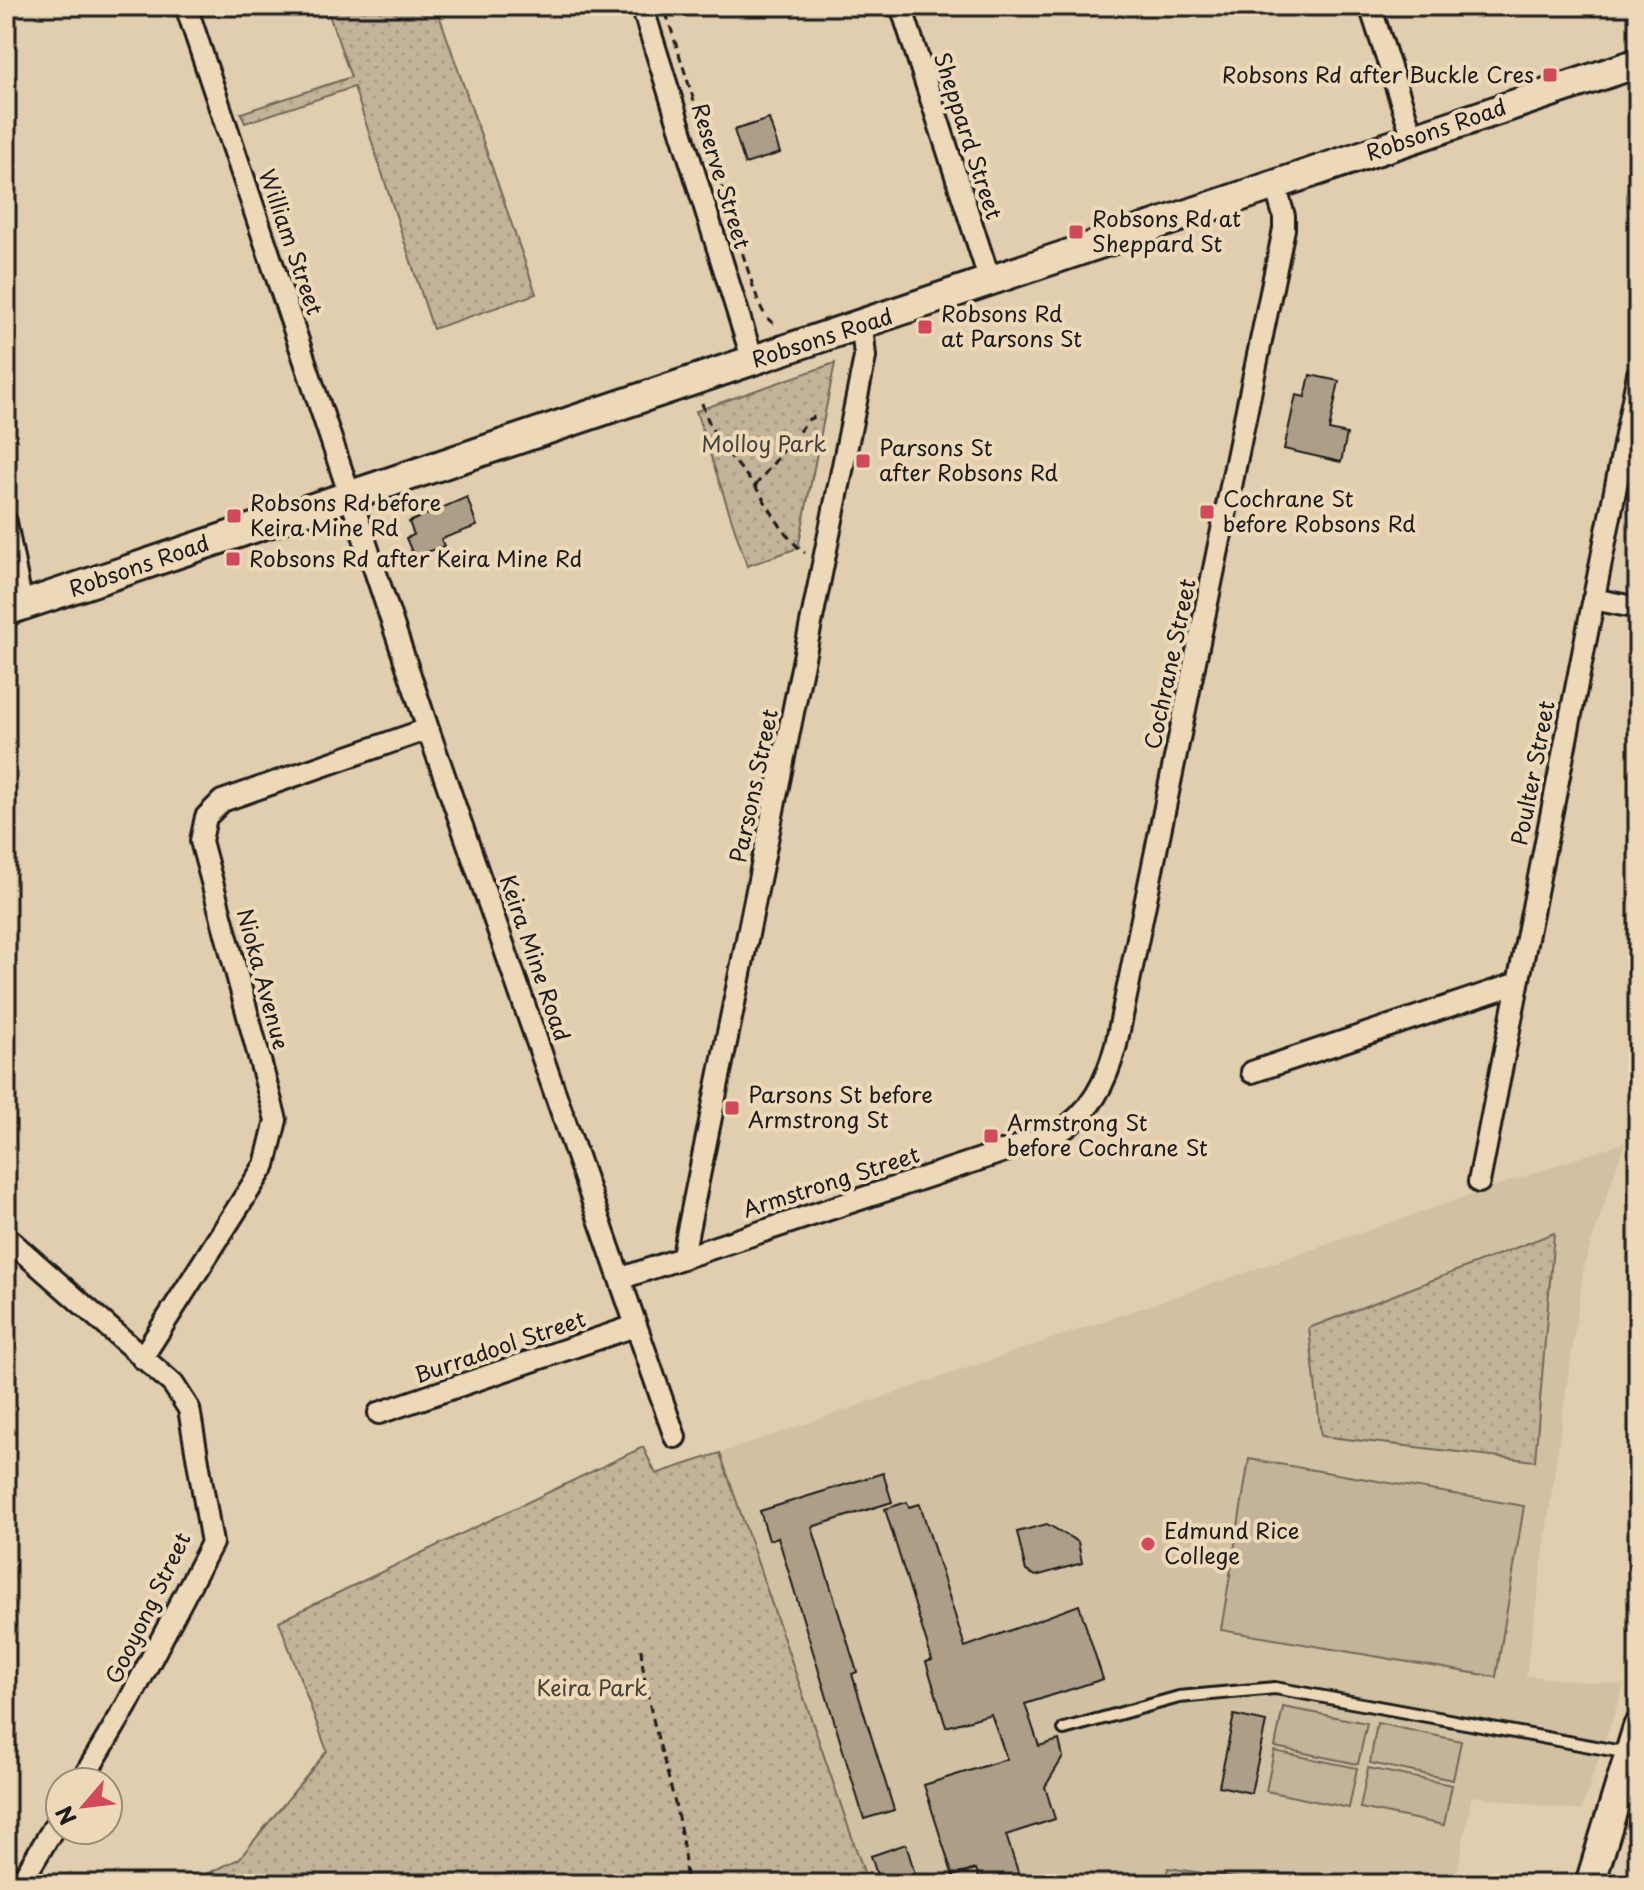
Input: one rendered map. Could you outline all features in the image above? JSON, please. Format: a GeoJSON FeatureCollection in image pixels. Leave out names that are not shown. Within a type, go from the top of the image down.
{"type":"FeatureCollection","features":[{"type":"Feature","properties":{"kind":"main road","name":"Robsons Road"},"geometry":{"type":"LineString","coordinates":[[14,608],[1638,63]]}},
{"type":"Feature","properties":{"kind":"main road"},"geometry":{"type":"LineString","coordinates":[[1590,1884],[1638,1727]]}},
{"type":"Feature","properties":{"kind":"street","name":"William Street"},"geometry":{"type":"LineString","coordinates":[[186,6],[351,494]]}},
{"type":"Feature","properties":{"kind":"street","name":"Reserve Street"},"geometry":{"type":"LineString","coordinates":[[642,6],[753,361]]}},
{"type":"Feature","properties":{"kind":"street","name":"Sheppard Street"},"geometry":{"type":"LineString","coordinates":[[901,6],[990,281]]}},
{"type":"Feature","properties":{"kind":"street"},"geometry":{"type":"LineString","coordinates":[[1370,6],[1413,138]]}},
{"type":"Feature","properties":{"kind":"street","name":"Cochrane Street"},"geometry":{"type":"LineString","coordinates":[[1056,1134],[1081,1116],[1092,1103],[1106,1077],[1116,1045],[1284,229],[1284,216],[1275,185]]}},
{"type":"Feature","properties":{"kind":"street","name":"Parsons Street"},"geometry":{"type":"LineString","coordinates":[[683,1255],[865,357],[862,325]]}},
{"type":"Feature","properties":{"kind":"street","name":"Poulter Street"},"geometry":{"type":"LineString","coordinates":[[1479,1182],[1515,984],[1638,374]]}},
{"type":"Feature","properties":{"kind":"street","name":"Keira Mine Road"},"geometry":{"type":"LineString","coordinates":[[351,494],[428,729],[675,1437]]}},
{"type":"Feature","properties":{"kind":"street"},"geometry":{"type":"LineString","coordinates":[[6,522],[14,608]]}},
{"type":"Feature","properties":{"kind":"street"},"geometry":{"type":"LineString","coordinates":[[1593,599],[1638,608]]}},
{"type":"Feature","properties":{"kind":"street","name":"Nioka Avenue"},"geometry":{"type":"LineString","coordinates":[[142,1358],[265,1165],[276,1120],[201,841],[206,817],[222,801],[428,729]]}},
{"type":"Feature","properties":{"kind":"street"},"geometry":{"type":"LineString","coordinates":[[1252,1072],[1515,984]]}},
{"type":"Feature","properties":{"kind":"street","name":"Armstrong Street"},"geometry":{"type":"LineString","coordinates":[[622,1278],[683,1255],[1056,1134]]}},
{"type":"Feature","properties":{"kind":"street","name":"Gooyong Street"},"geometry":{"type":"LineString","coordinates":[[6,1237],[173,1384],[189,1409],[212,1543],[127,1705],[91,1766]]}},
{"type":"Feature","properties":{"kind":"street","name":"Burradool Street"},"geometry":{"type":"LineString","coordinates":[[379,1413],[635,1326]]}},
{"type":"Feature","properties":{"kind":"street"},"geometry":{"type":"LineString","coordinates":[[20,1884],[44,1844]]}},
{"type":"Feature","properties":{"kind":"lane"},"geometry":{"type":"LineString","coordinates":[[1064,1729],[1179,1697],[1275,1688],[1630,1754]]}},
{"type":"Feature","properties":{"kind":"path"},"geometry":{"type":"LineString","coordinates":[[664,6],[764,313],[779,326],[790,322]]}},
{"type":"Feature","properties":{"kind":"path"},"geometry":{"type":"LineString","coordinates":[[701,400],[706,417],[730,461],[755,486],[786,539],[824,568]]}},
{"type":"Feature","properties":{"kind":"path"},"geometry":{"type":"LineString","coordinates":[[755,486],[809,419],[820,415]]}},
{"type":"Feature","properties":{"kind":"path"},"geometry":{"type":"LineString","coordinates":[[641,1649],[643,1678],[683,1841],[686,1884]]}},
{"type":"Feature","properties":{"kind":"shaded area","name":"Edmund Rice College"},"geometry":{"type":"Polygon","coordinates":[[[1625,1142],[1584,1265],[1526,1676],[1624,1685],[1581,1811],[1472,1796],[1455,1884],[868,1884],[720,1453],[1625,1142]]]}},
{"type":"Feature","properties":{"kind":"green space"},"geometry":{"type":"Polygon","coordinates":[[[326,6],[436,6],[536,294],[433,329],[354,87],[245,123],[241,113],[351,77],[326,6]]]}},
{"type":"Feature","properties":{"kind":"green space","name":"Molloy Park"},"geometry":{"type":"Polygon","coordinates":[[[835,363],[798,548],[747,566],[696,411],[835,363]]]}},
{"type":"Feature","properties":{"kind":"green space"},"geometry":{"type":"Polygon","coordinates":[[[1554,1233],[1535,1461],[1321,1436],[1309,1328],[1554,1233]]]}},
{"type":"Feature","properties":{"kind":"green space","name":"Keira Park"},"geometry":{"type":"Polygon","coordinates":[[[643,1447],[656,1474],[720,1453],[868,1884],[185,1884],[239,1859],[327,1751],[279,1621],[643,1447]]]}},
{"type":"Feature","properties":{"kind":"green space"},"geometry":{"type":"Polygon","coordinates":[[[1249,1459],[1524,1506],[1496,1677],[1221,1630],[1249,1459]]]}},
{"type":"Feature","properties":{"kind":"green space"},"geometry":{"type":"Polygon","coordinates":[[[1283,1707],[1367,1723],[1358,1764],[1275,1747],[1283,1707]]]}},
{"type":"Feature","properties":{"kind":"green space"},"geometry":{"type":"Polygon","coordinates":[[[1377,1723],[1461,1741],[1453,1780],[1370,1763],[1377,1723]]]}},
{"type":"Feature","properties":{"kind":"green space"},"geometry":{"type":"Polygon","coordinates":[[[1274,1751],[1357,1768],[1349,1808],[1266,1791],[1274,1751]]]}},
{"type":"Feature","properties":{"kind":"green space"},"geometry":{"type":"Polygon","coordinates":[[[1368,1768],[1452,1785],[1444,1825],[1360,1808],[1368,1768]]]}},
{"type":"Feature","properties":{"kind":"green space"},"geometry":{"type":"Polygon","coordinates":[[[1168,1868],[1277,1884],[1165,1884],[1168,1868]]]}},
{"type":"Feature","properties":{"kind":"building"},"geometry":{"type":"Polygon","coordinates":[[[769,119],[780,153],[745,164],[734,130],[769,119]]]}},
{"type":"Feature","properties":{"kind":"building"},"geometry":{"type":"Polygon","coordinates":[[[1310,375],[1339,381],[1329,430],[1347,434],[1341,462],[1284,449],[1296,395],[1305,397],[1310,375]]]}},
{"type":"Feature","properties":{"kind":"building"},"geometry":{"type":"Polygon","coordinates":[[[467,497],[477,526],[441,539],[444,546],[414,557],[406,538],[414,535],[409,522],[467,497]]]}},
{"type":"Feature","properties":{"kind":"building"},"geometry":{"type":"Polygon","coordinates":[[[883,1473],[892,1502],[812,1527],[857,1672],[852,1674],[894,1810],[864,1819],[778,1537],[769,1540],[760,1511],[883,1473]]]}},
{"type":"Feature","properties":{"kind":"building"},"geometry":{"type":"Polygon","coordinates":[[[907,1502],[909,1507],[920,1504],[965,1647],[1079,1605],[1103,1679],[1025,1704],[1039,1746],[1059,1740],[1063,1757],[1045,1787],[1055,1819],[1006,1835],[1022,1884],[981,1884],[976,1869],[953,1876],[924,1785],[1007,1759],[991,1714],[946,1727],[926,1662],[932,1660],[885,1509],[907,1502]]]}},
{"type":"Feature","properties":{"kind":"building"},"geometry":{"type":"Polygon","coordinates":[[[1047,1524],[1078,1542],[1082,1563],[1036,1576],[1026,1571],[1017,1532],[1047,1524]]]}},
{"type":"Feature","properties":{"kind":"building"},"geometry":{"type":"Polygon","coordinates":[[[1234,1715],[1266,1722],[1251,1793],[1219,1786],[1234,1715]]]}},
{"type":"Feature","properties":{"kind":"building"},"geometry":{"type":"Polygon","coordinates":[[[906,1844],[918,1884],[880,1884],[871,1856],[906,1844]]]}},
{"type":"Feature","properties":{"kind":"place","name":"Robsons Rd after Buckle Cres"},"geometry":{"type":"Point","coordinates":[1550,75]}},
{"type":"Feature","properties":{"kind":"place","name":"Robsons Rd at Sheppard St"},"geometry":{"type":"Point","coordinates":[1076,232]}},
{"type":"Feature","properties":{"kind":"place","name":"Robsons Rd at Parsons St"},"geometry":{"type":"Point","coordinates":[925,327]}},
{"type":"Feature","properties":{"kind":"place","name":"Parsons St after Robsons Rd"},"geometry":{"type":"Point","coordinates":[863,461]}},
{"type":"Feature","properties":{"kind":"place","name":"Cochrane St before Robsons Rd"},"geometry":{"type":"Point","coordinates":[1207,512]}},
{"type":"Feature","properties":{"kind":"place","name":"Robsons Rd before Keira Mine Rd"},"geometry":{"type":"Point","coordinates":[234,516]}},
{"type":"Feature","properties":{"kind":"place","name":"Robsons Rd after Keira Mine Rd"},"geometry":{"type":"Point","coordinates":[233,559]}},
{"type":"Feature","properties":{"kind":"place","name":"Parsons St before Armstrong St"},"geometry":{"type":"Point","coordinates":[732,1108]}},
{"type":"Feature","properties":{"kind":"place","name":"Armstrong St before Cochrane St"},"geometry":{"type":"Point","coordinates":[991,1136]}},
{"type":"Feature","properties":{"kind":"place","name":"Edmund Rice College"},"geometry":{"type":"Point","coordinates":[1148,1544]}}]}
